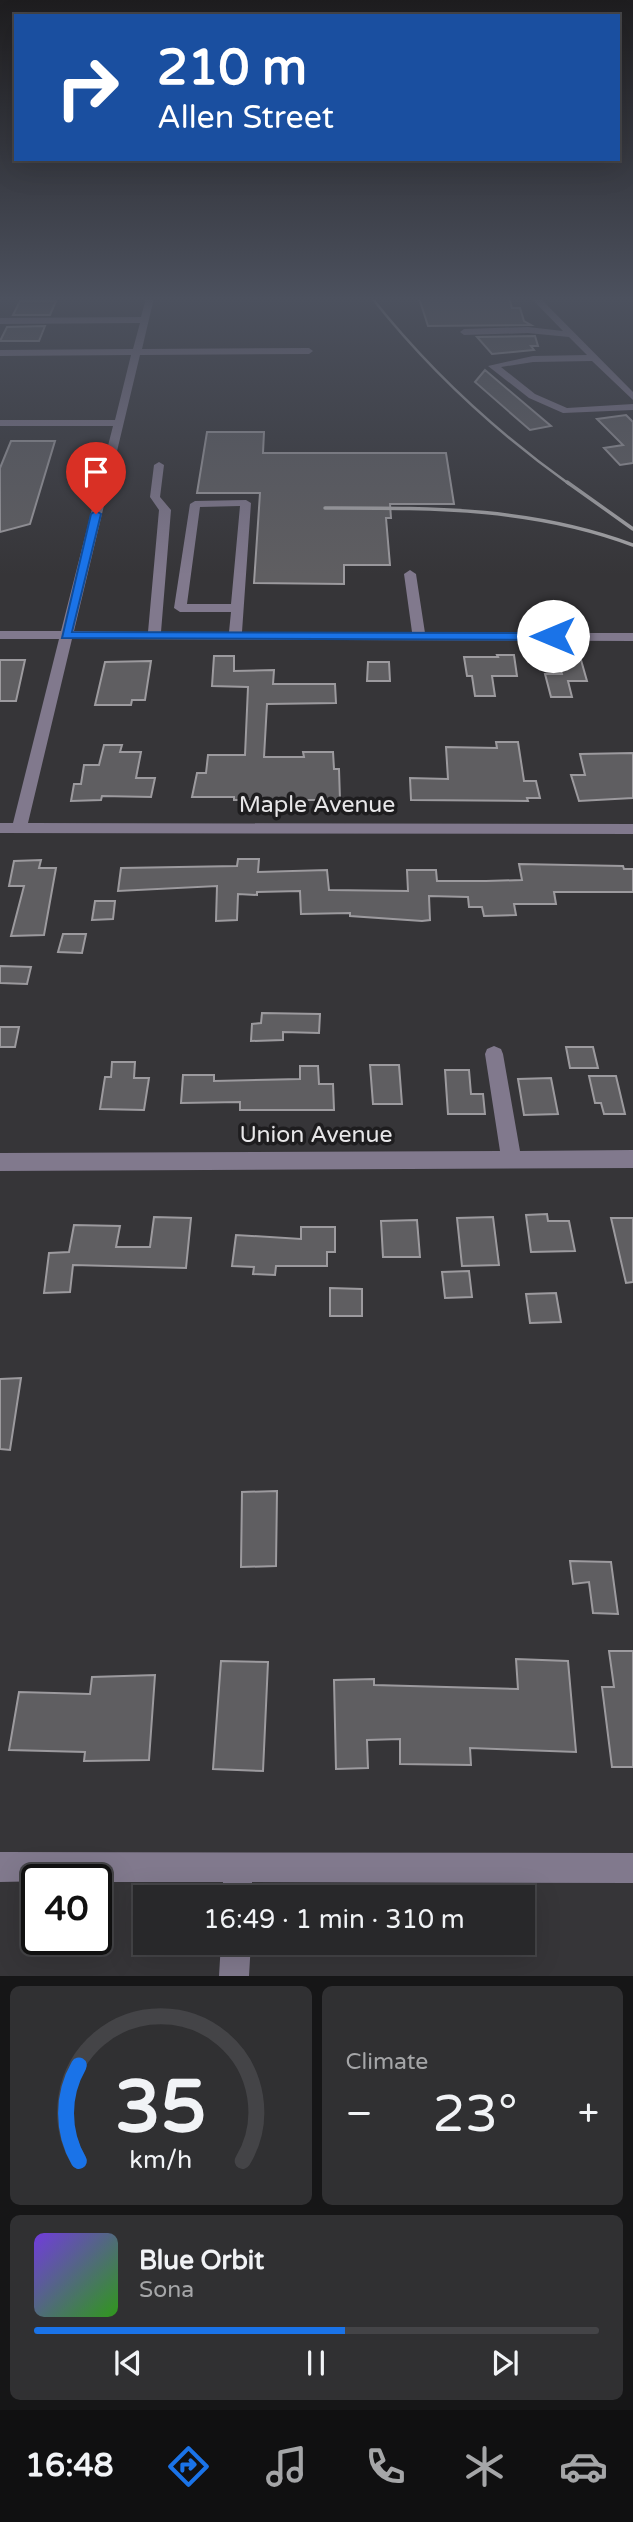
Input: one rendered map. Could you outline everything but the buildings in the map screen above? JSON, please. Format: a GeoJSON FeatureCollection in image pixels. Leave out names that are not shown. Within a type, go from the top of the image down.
{"type":"FeatureCollection","features":[{"type":"Feature","properties":{"kind":"street"},"geometry":{"type":"LineString","coordinates":[[19,828],[127,390]]}},
{"type":"Feature","properties":{"kind":"street"},"geometry":{"type":"LineString","coordinates":[[524,390],[566,411],[633,407]]}},
{"type":"Feature","properties":{"kind":"street"},"geometry":{"type":"LineString","coordinates":[[0,435],[3,423],[119,422]]}},
{"type":"Feature","properties":{"kind":"street"},"geometry":{"type":"LineString","coordinates":[[153,635],[165,510],[155,497],[159,465]]}},
{"type":"Feature","properties":{"kind":"street"},"geometry":{"type":"LineString","coordinates":[[235,636],[246,503],[195,503],[180,608],[237,608]]}},
{"type":"Feature","properties":{"kind":"street"},"geometry":{"type":"LineString","coordinates":[[410,574],[419,636]]}},
{"type":"Feature","properties":{"kind":"street"},"geometry":{"type":"LineString","coordinates":[[0,635],[633,637]]}},
{"type":"Feature","properties":{"kind":"street","name":"Maple Avenue"},"geometry":{"type":"LineString","coordinates":[[0,828],[633,829]]}},
{"type":"Feature","properties":{"kind":"street"},"geometry":{"type":"LineString","coordinates":[[494,1054],[511,1159]]}},
{"type":"Feature","properties":{"kind":"street","name":"Union Avenue"},"geometry":{"type":"LineString","coordinates":[[0,1162],[633,1159]]}},
{"type":"Feature","properties":{"kind":"street"},"geometry":{"type":"LineString","coordinates":[[0,1867],[633,1868]]}},
{"type":"Feature","properties":{"kind":"street"},"geometry":{"type":"LineString","coordinates":[[237,1885],[238,1867]]}},
{"type":"Feature","properties":{"kind":"street"},"geometry":{"type":"LineString","coordinates":[[234,1976],[235,1955]]}},
{"type":"Feature","properties":{"kind":"railway"},"geometry":{"type":"LineString","coordinates":[[456,390],[515,443],[569,484]]}},
{"type":"Feature","properties":{"kind":"railway"},"geometry":{"type":"LineString","coordinates":[[567,482],[633,529]]}},
{"type":"Feature","properties":{"kind":"railway"},"geometry":{"type":"LineString","coordinates":[[325,508],[481,512],[557,523],[633,545]]}},
{"type":"Feature","properties":{"kind":"route"},"geometry":{"type":"LineString","coordinates":[[96,514],[66,635],[553,636]]}}]}
